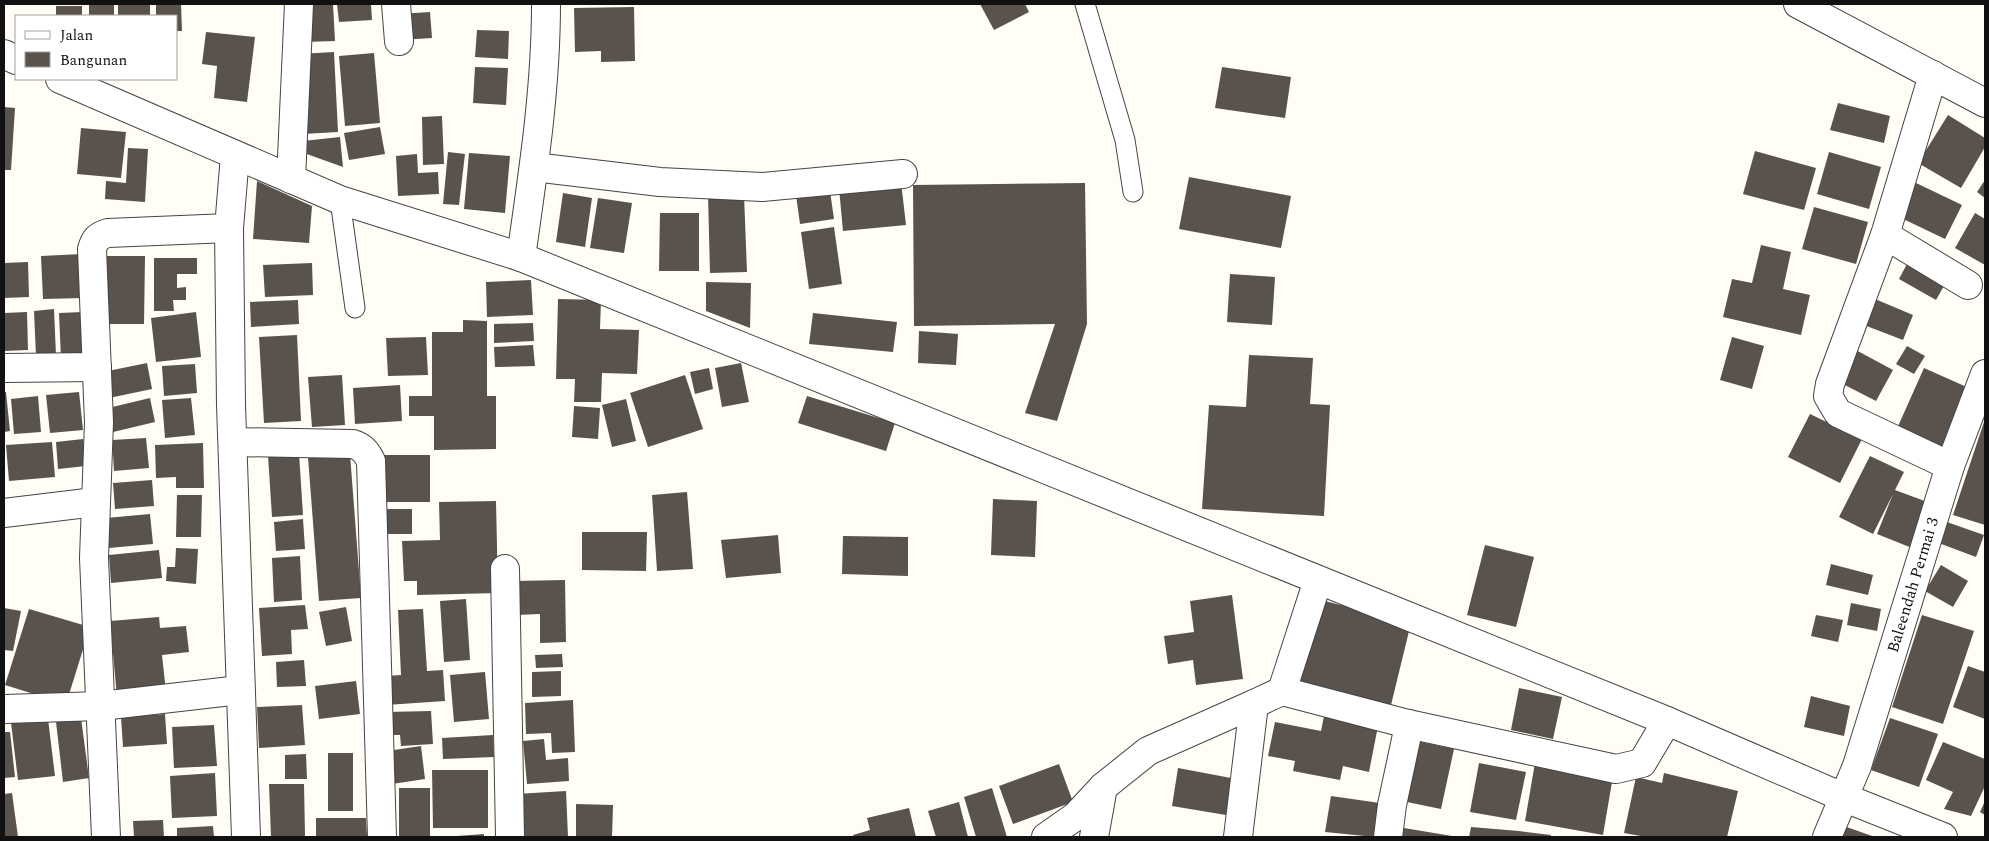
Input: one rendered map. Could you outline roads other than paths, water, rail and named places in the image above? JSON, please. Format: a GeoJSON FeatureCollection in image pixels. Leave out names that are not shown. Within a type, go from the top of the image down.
{"type":"FeatureCollection","features":[{"type":"Feature","properties":{"kind":"street"},"geometry":{"type":"LineString","coordinates":[[291,179],[299,4]]}},
{"type":"Feature","properties":{"kind":"street"},"geometry":{"type":"LineString","coordinates":[[396,4],[399,42]]}},
{"type":"Feature","properties":{"kind":"street"},"geometry":{"type":"LineString","coordinates":[[521,258],[534,167],[545,59],[546,4]]}},
{"type":"Feature","properties":{"kind":"street"},"geometry":{"type":"LineString","coordinates":[[1798,4],[1985,104]]}},
{"type":"Feature","properties":{"kind":"street"},"geometry":{"type":"LineString","coordinates":[[1933,75],[1885,235],[1830,384],[1828,396],[1838,413],[1950,466]]}},
{"type":"Feature","properties":{"kind":"street"},"geometry":{"type":"LineString","coordinates":[[62,80],[340,200],[521,258],[1667,720],[1845,798],[1943,837]]}},
{"type":"Feature","properties":{"kind":"street"},"geometry":{"type":"LineString","coordinates":[[235,155],[229,228],[233,442],[246,837]]}},
{"type":"Feature","properties":{"kind":"street"},"geometry":{"type":"LineString","coordinates":[[534,167],[660,182],[762,187],[903,174]]}},
{"type":"Feature","properties":{"kind":"street"},"geometry":{"type":"LineString","coordinates":[[106,837],[94,558],[99,422],[92,249],[94,241],[99,236],[108,234],[229,228]]}},
{"type":"Feature","properties":{"kind":"street"},"geometry":{"type":"LineString","coordinates":[[1885,235],[1968,285]]}},
{"type":"Feature","properties":{"kind":"street"},"geometry":{"type":"LineString","coordinates":[[4,368],[97,367]]}},
{"type":"Feature","properties":{"kind":"street","name":"Baleendah Permai 3"},"geometry":{"type":"LineString","coordinates":[[1827,837],[1857,766],[1950,466],[1985,374]]}},
{"type":"Feature","properties":{"kind":"street"},"geometry":{"type":"LineString","coordinates":[[233,442],[353,444],[361,447],[371,460],[382,837]]}},
{"type":"Feature","properties":{"kind":"street"},"geometry":{"type":"LineString","coordinates":[[4,512],[95,502]]}},
{"type":"Feature","properties":{"kind":"street"},"geometry":{"type":"LineString","coordinates":[[505,569],[510,837]]}},
{"type":"Feature","properties":{"kind":"street"},"geometry":{"type":"LineString","coordinates":[[1282,690],[1318,580]]}},
{"type":"Feature","properties":{"kind":"street"},"geometry":{"type":"LineString","coordinates":[[4,709],[101,706],[240,690]]}},
{"type":"Feature","properties":{"kind":"street"},"geometry":{"type":"LineString","coordinates":[[1046,837],[1076,816],[1103,787],[1148,751],[1282,690],[1408,724],[1616,769],[1642,763],[1667,720]]}},
{"type":"Feature","properties":{"kind":"street"},"geometry":{"type":"LineString","coordinates":[[1238,837],[1254,704]]}},
{"type":"Feature","properties":{"kind":"street"},"geometry":{"type":"LineString","coordinates":[[1388,837],[1392,804],[1408,724]]}},
{"type":"Feature","properties":{"kind":"street"},"geometry":{"type":"LineString","coordinates":[[1094,837],[1103,787]]}},
{"type":"Feature","properties":{"kind":"lane"},"geometry":{"type":"LineString","coordinates":[[1085,4],[1125,140],[1132,192]]}},
{"type":"Feature","properties":{"kind":"lane"},"geometry":{"type":"LineString","coordinates":[[340,200],[355,308]]}}]}
